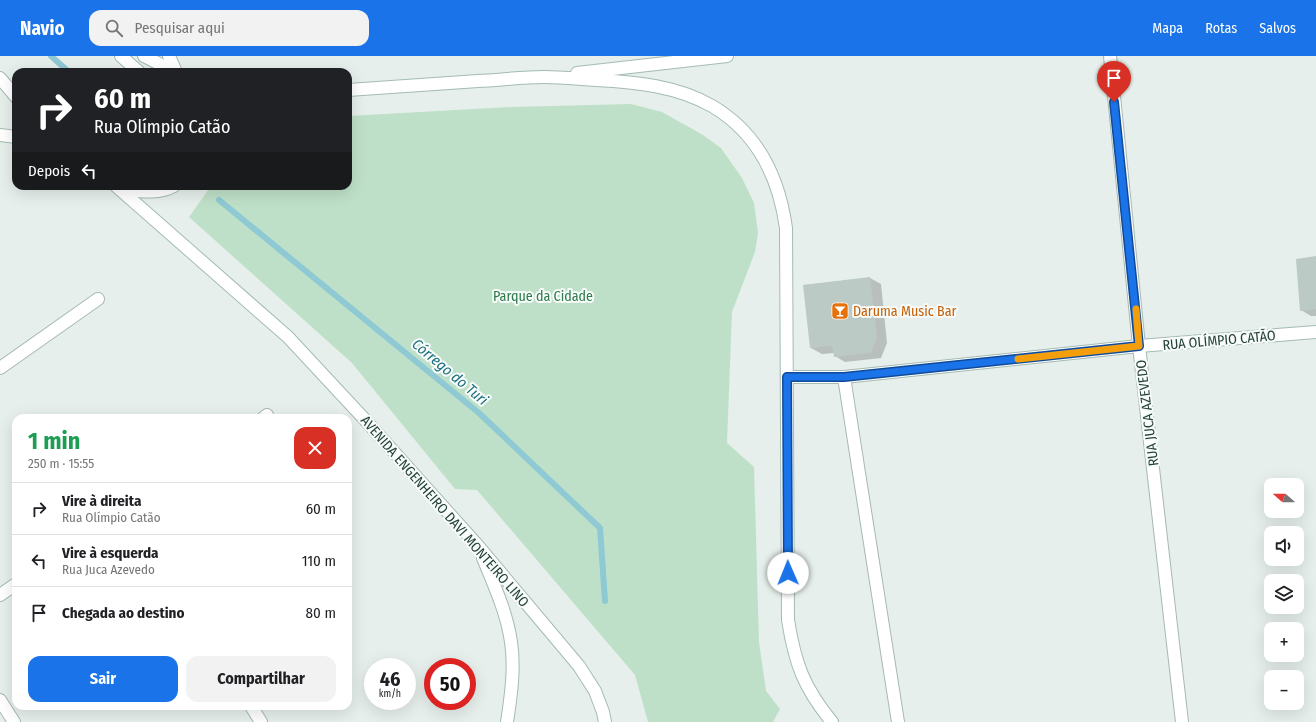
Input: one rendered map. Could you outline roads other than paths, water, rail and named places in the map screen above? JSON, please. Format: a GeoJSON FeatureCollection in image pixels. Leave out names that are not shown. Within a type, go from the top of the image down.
{"type":"FeatureCollection","features":[{"type":"Feature","properties":{"kind":"main road"},"geometry":{"type":"LineString","coordinates":[[122,56],[135,68]]}},
{"type":"Feature","properties":{"kind":"main road"},"geometry":{"type":"LineString","coordinates":[[144,56],[167,68]]}},
{"type":"Feature","properties":{"kind":"main road"},"geometry":{"type":"LineString","coordinates":[[169,56],[174,68]]}},
{"type":"Feature","properties":{"kind":"main road"},"geometry":{"type":"LineString","coordinates":[[352,90],[544,77],[727,56]]}},
{"type":"Feature","properties":{"kind":"main road","name":"RUA JUCA AZEVEDO"},"geometry":{"type":"LineString","coordinates":[[1110,56],[1139,346],[1182,722]]}},
{"type":"Feature","properties":{"kind":"main road"},"geometry":{"type":"LineString","coordinates":[[544,77],[634,82],[674,90],[712,106],[733,121],[751,139],[766,162],[776,183],[783,205],[786,228],[788,620],[793,651],[802,678],[817,704],[832,722]]}},
{"type":"Feature","properties":{"kind":"main road"},"geometry":{"type":"LineString","coordinates":[[0,78],[12,92]]}},
{"type":"Feature","properties":{"kind":"main road"},"geometry":{"type":"LineString","coordinates":[[0,135],[12,136]]}},
{"type":"Feature","properties":{"kind":"main road","name":"AVENIDA ENGENHEIRO DAVI MONTEIRO LINO"},"geometry":{"type":"LineString","coordinates":[[120,190],[288,337],[368,423],[479,548],[579,666],[595,691],[605,722]]}},
{"type":"Feature","properties":{"kind":"main road","name":"AVENIDA ENGENHEIRO DAVI MONTEIRO LINO"},"geometry":{"type":"LineString","coordinates":[[135,190],[152,192],[167,190]]}},
{"type":"Feature","properties":{"kind":"main road"},"geometry":{"type":"LineString","coordinates":[[0,368],[98,299]]}},
{"type":"Feature","properties":{"kind":"main road","name":"RUA OLÍMPIO CATÃO"},"geometry":{"type":"LineString","coordinates":[[787,377],[844,377],[1139,346],[1316,332]]}},
{"type":"Feature","properties":{"kind":"main road"},"geometry":{"type":"LineString","coordinates":[[844,377],[898,722]]}},
{"type":"Feature","properties":{"kind":"main road"},"geometry":{"type":"LineString","coordinates":[[479,548],[495,588],[511,643],[512,673],[507,722]]}},
{"type":"Feature","properties":{"kind":"main road"},"geometry":{"type":"LineString","coordinates":[[0,595],[12,587]]}},
{"type":"Feature","properties":{"kind":"main road"},"geometry":{"type":"LineString","coordinates":[[0,700],[14,722]]}},
{"type":"Feature","properties":{"kind":"main road"},"geometry":{"type":"LineString","coordinates":[[254,710],[261,722]]}},
{"type":"Feature","properties":{"kind":"waterway","name":"Córrego do Turi"},"geometry":{"type":"LineString","coordinates":[[51,56],[64,68]]}},
{"type":"Feature","properties":{"kind":"waterway","name":"Córrego do Turi"},"geometry":{"type":"LineString","coordinates":[[219,200],[479,413],[600,528],[605,601]]}},
{"type":"Feature","properties":{"kind":"place","name":"Daruma Music Bar"},"geometry":{"type":"Point","coordinates":[840,311]}},
{"type":"Feature","properties":{"kind":"park label","name":"Parque da Cidade"},"geometry":{"type":"Point","coordinates":[543,296]}}]}
